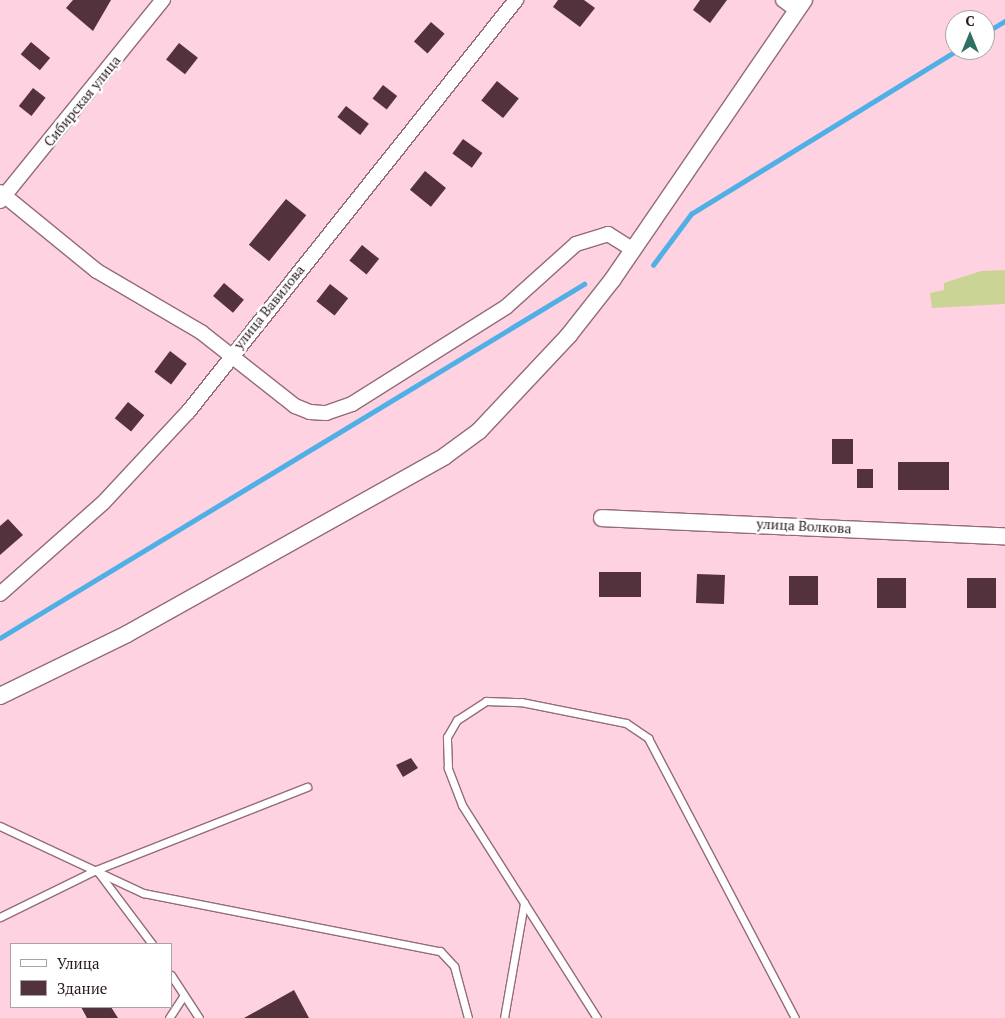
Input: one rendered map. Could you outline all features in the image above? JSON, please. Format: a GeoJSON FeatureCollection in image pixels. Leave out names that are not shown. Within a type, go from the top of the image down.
{"type":"FeatureCollection","features":[{"type":"Feature","properties":{"kind":"street","name":"Сибирская улица"},"geometry":{"type":"LineString","coordinates":[[1,196],[163,0]]}},
{"type":"Feature","properties":{"kind":"street","name":"улица Вавилова"},"geometry":{"type":"LineString","coordinates":[[0,594],[103,503],[188,412],[231,354],[516,0]]}},
{"type":"Feature","properties":{"kind":"street"},"geometry":{"type":"LineString","coordinates":[[0,696],[127,634],[445,456],[505,408],[569,335],[632,249],[800,5],[784,0]]}},
{"type":"Feature","properties":{"kind":"street"},"geometry":{"type":"LineString","coordinates":[[1,196],[97,271],[231,354],[295,406],[326,413],[352,404],[506,307],[576,244],[608,234],[632,249]]}},
{"type":"Feature","properties":{"kind":"street","name":"улица Волкова"},"geometry":{"type":"LineString","coordinates":[[602,518],[1005,536]]}},
{"type":"Feature","properties":{"kind":"lane"},"geometry":{"type":"LineString","coordinates":[[597,1018],[462,805],[448,768],[447,737],[457,720],[486,701],[520,702],[626,723],[648,738],[795,1018]]}},
{"type":"Feature","properties":{"kind":"lane"},"geometry":{"type":"LineString","coordinates":[[0,917],[96,870],[307,787]]}},
{"type":"Feature","properties":{"kind":"lane"},"geometry":{"type":"LineString","coordinates":[[0,826],[143,893],[440,951],[454,966],[468,1018]]}},
{"type":"Feature","properties":{"kind":"lane"},"geometry":{"type":"LineString","coordinates":[[96,870],[151,943]]}},
{"type":"Feature","properties":{"kind":"lane"},"geometry":{"type":"LineString","coordinates":[[504,1018],[524,903]]}},
{"type":"Feature","properties":{"kind":"lane"},"geometry":{"type":"LineString","coordinates":[[172,977],[199,1018]]}},
{"type":"Feature","properties":{"kind":"lane"},"geometry":{"type":"LineString","coordinates":[[169,1018],[184,995]]}},
{"type":"Feature","properties":{"kind":"green space"},"geometry":{"type":"Polygon","coordinates":[[[1005,270],[1005,304],[932,308],[930,293],[944,290],[944,283],[981,271],[1005,270]]]}},
{"type":"Feature","properties":{"kind":"building"},"geometry":{"type":"Polygon","coordinates":[[[73,0],[111,0],[93,31],[66,8],[73,0]]]}},
{"type":"Feature","properties":{"kind":"building"},"geometry":{"type":"Polygon","coordinates":[[[558,0],[584,0],[595,8],[580,27],[553,7],[558,0]]]}},
{"type":"Feature","properties":{"kind":"building"},"geometry":{"type":"Polygon","coordinates":[[[700,0],[727,0],[710,23],[693,10],[700,0]]]}},
{"type":"Feature","properties":{"kind":"building"},"geometry":{"type":"Polygon","coordinates":[[[431,22],[445,34],[428,53],[414,42],[431,22]]]}},
{"type":"Feature","properties":{"kind":"building"},"geometry":{"type":"Polygon","coordinates":[[[31,42],[50,58],[40,70],[21,54],[31,42]]]}},
{"type":"Feature","properties":{"kind":"building"},"geometry":{"type":"Polygon","coordinates":[[[179,43],[198,58],[185,74],[166,60],[179,43]]]}},
{"type":"Feature","properties":{"kind":"building"},"geometry":{"type":"Polygon","coordinates":[[[497,81],[519,99],[503,118],[481,100],[497,81]]]}},
{"type":"Feature","properties":{"kind":"building"},"geometry":{"type":"Polygon","coordinates":[[[383,85],[397,96],[387,109],[373,98],[383,85]]]}},
{"type":"Feature","properties":{"kind":"building"},"geometry":{"type":"Polygon","coordinates":[[[33,88],[46,98],[31,116],[19,106],[33,88]]]}},
{"type":"Feature","properties":{"kind":"building"},"geometry":{"type":"Polygon","coordinates":[[[346,106],[369,124],[360,135],[337,117],[346,106]]]}},
{"type":"Feature","properties":{"kind":"building"},"geometry":{"type":"Polygon","coordinates":[[[463,139],[482,153],[472,168],[452,154],[463,139]]]}},
{"type":"Feature","properties":{"kind":"building"},"geometry":{"type":"Polygon","coordinates":[[[425,171],[446,188],[431,207],[410,190],[425,171]]]}},
{"type":"Feature","properties":{"kind":"building"},"geometry":{"type":"Polygon","coordinates":[[[286,199],[306,215],[269,261],[249,245],[286,199]]]}},
{"type":"Feature","properties":{"kind":"building"},"geometry":{"type":"Polygon","coordinates":[[[362,245],[379,259],[367,274],[349,261],[362,245]]]}},
{"type":"Feature","properties":{"kind":"building"},"geometry":{"type":"Polygon","coordinates":[[[224,283],[244,300],[233,313],[213,296],[224,283]]]}},
{"type":"Feature","properties":{"kind":"building"},"geometry":{"type":"Polygon","coordinates":[[[330,284],[348,298],[335,315],[316,301],[330,284]]]}},
{"type":"Feature","properties":{"kind":"building"},"geometry":{"type":"Polygon","coordinates":[[[170,351],[187,364],[171,384],[154,372],[170,351]]]}},
{"type":"Feature","properties":{"kind":"building"},"geometry":{"type":"Polygon","coordinates":[[[128,402],[144,415],[131,432],[115,418],[128,402]]]}},
{"type":"Feature","properties":{"kind":"building"},"geometry":{"type":"Polygon","coordinates":[[[832,439],[853,439],[853,464],[832,464],[832,439]]]}},
{"type":"Feature","properties":{"kind":"building"},"geometry":{"type":"Polygon","coordinates":[[[898,462],[949,462],[949,490],[898,490],[898,462]]]}},
{"type":"Feature","properties":{"kind":"building"},"geometry":{"type":"Polygon","coordinates":[[[857,469],[873,469],[873,488],[857,488],[857,469]]]}},
{"type":"Feature","properties":{"kind":"building"},"geometry":{"type":"Polygon","coordinates":[[[8,519],[23,535],[0,555],[0,526],[8,519]]]}},
{"type":"Feature","properties":{"kind":"building"},"geometry":{"type":"Polygon","coordinates":[[[599,572],[641,572],[641,597],[599,597],[599,572]]]}},
{"type":"Feature","properties":{"kind":"building"},"geometry":{"type":"Polygon","coordinates":[[[697,574],[725,575],[724,604],[696,603],[697,574]]]}},
{"type":"Feature","properties":{"kind":"building"},"geometry":{"type":"Polygon","coordinates":[[[789,576],[818,576],[818,605],[789,605],[789,576]]]}},
{"type":"Feature","properties":{"kind":"building"},"geometry":{"type":"Polygon","coordinates":[[[877,578],[906,578],[906,608],[877,608],[877,578]]]}},
{"type":"Feature","properties":{"kind":"building"},"geometry":{"type":"Polygon","coordinates":[[[967,578],[996,578],[996,608],[967,608],[967,578]]]}},
{"type":"Feature","properties":{"kind":"building"},"geometry":{"type":"Polygon","coordinates":[[[411,758],[418,768],[403,777],[396,765],[411,758]]]}},
{"type":"Feature","properties":{"kind":"building"},"geometry":{"type":"Polygon","coordinates":[[[294,990],[309,1018],[244,1018],[294,990]]]}},
{"type":"Feature","properties":{"kind":"building"},"geometry":{"type":"Polygon","coordinates":[[[82,1008],[112,1008],[118,1018],[87,1018],[82,1008]]]}},
{"type":"Feature","properties":{"kind":"waterway"},"geometry":{"type":"LineString","coordinates":[[995,27],[1005,21]]}},
{"type":"Feature","properties":{"kind":"waterway"},"geometry":{"type":"LineString","coordinates":[[653,265],[691,214],[945,58]]}},
{"type":"Feature","properties":{"kind":"waterway"},"geometry":{"type":"LineString","coordinates":[[0,638],[584,284]]}}]}
